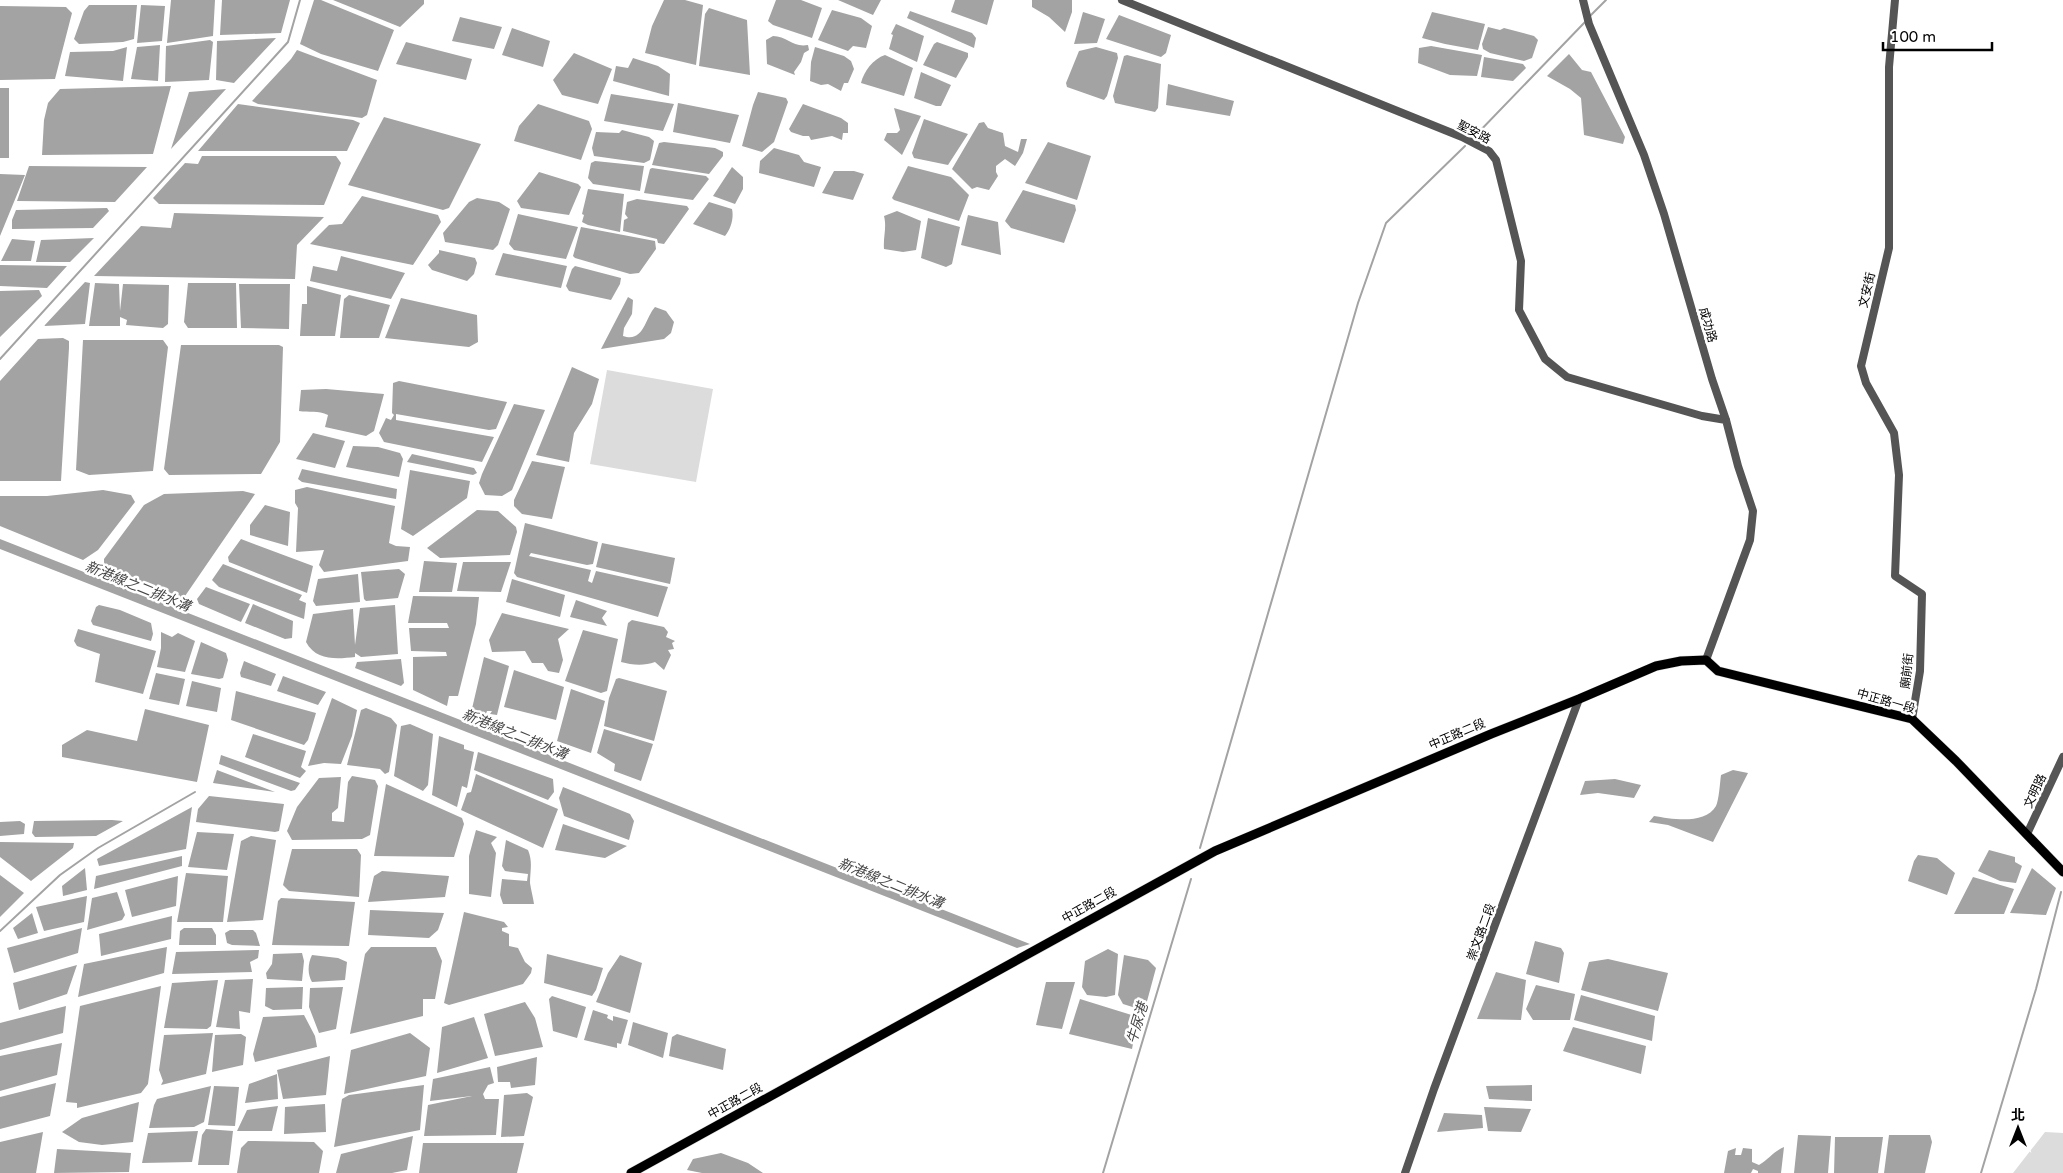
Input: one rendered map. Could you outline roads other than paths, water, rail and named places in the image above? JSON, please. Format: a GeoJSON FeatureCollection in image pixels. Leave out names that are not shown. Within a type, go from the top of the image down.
{"type":"FeatureCollection","features":[{"type":"Feature","properties":{"kind":"main road","name":"中正路二段"},"geometry":{"type":"LineString","coordinates":[[631,1173],[1215,851],[1656,666],[1681,661],[1706,660]]}},
{"type":"Feature","properties":{"kind":"main road","name":"中正路一段"},"geometry":{"type":"LineString","coordinates":[[1706,660],[1718,671],[1912,719],[2063,872]]}},
{"type":"Feature","properties":{"kind":"street","name":"聖安路"},"geometry":{"type":"LineString","coordinates":[[1122,0],[1462,137],[1489,151],[1496,160],[1521,261],[1519,310],[1545,360],[1567,377],[1702,416],[1726,420]]}},
{"type":"Feature","properties":{"kind":"street","name":"成功路"},"geometry":{"type":"LineString","coordinates":[[1583,0],[1587,19],[1644,155],[1664,214],[1753,511],[1750,540],[1706,660]]}},
{"type":"Feature","properties":{"kind":"street","name":"文安街"},"geometry":{"type":"LineString","coordinates":[[1895,0],[1889,67],[1888,248],[1861,366],[1866,383],[1894,433],[1899,475],[1895,576]]}},
{"type":"Feature","properties":{"kind":"street","name":"廟前街"},"geometry":{"type":"LineString","coordinates":[[1895,576],[1922,594],[1920,671],[1912,719]]}},
{"type":"Feature","properties":{"kind":"street","name":"崇文路二段"},"geometry":{"type":"LineString","coordinates":[[1405,1173],[1434,1089],[1578,700]]}},
{"type":"Feature","properties":{"kind":"street","name":"文明路"},"geometry":{"type":"LineString","coordinates":[[2027,834],[2063,757]]}},
{"type":"Feature","properties":{"kind":"waterway"},"geometry":{"type":"LineString","coordinates":[[0,359],[288,42],[300,0]]}},
{"type":"Feature","properties":{"kind":"waterway"},"geometry":{"type":"LineString","coordinates":[[1590,16],[1606,0]]}},
{"type":"Feature","properties":{"kind":"waterway"},"geometry":{"type":"LineString","coordinates":[[1475,136],[1585,22]]}},
{"type":"Feature","properties":{"kind":"waterway"},"geometry":{"type":"LineString","coordinates":[[1200,848],[1358,303],[1386,223],[1465,146]]}},
{"type":"Feature","properties":{"kind":"waterway"},"geometry":{"type":"LineString","coordinates":[[0,931],[60,875],[98,848],[195,792]]}},
{"type":"Feature","properties":{"kind":"waterway","name":"牛尿港"},"geometry":{"type":"LineString","coordinates":[[1103,1173],[1191,879]]}},
{"type":"Feature","properties":{"kind":"waterway"},"geometry":{"type":"LineString","coordinates":[[1981,1173],[2036,989],[2061,892]]}},
{"type":"Feature","properties":{"kind":"water label","name":"新港線之二排水溝"},"geometry":{"type":"Point","coordinates":[138,586]}},
{"type":"Feature","properties":{"kind":"water label","name":"新港線之二排水溝"},"geometry":{"type":"Point","coordinates":[515,734]}},
{"type":"Feature","properties":{"kind":"water label","name":"新港線之二排水溝"},"geometry":{"type":"Point","coordinates":[891,883]}}]}
